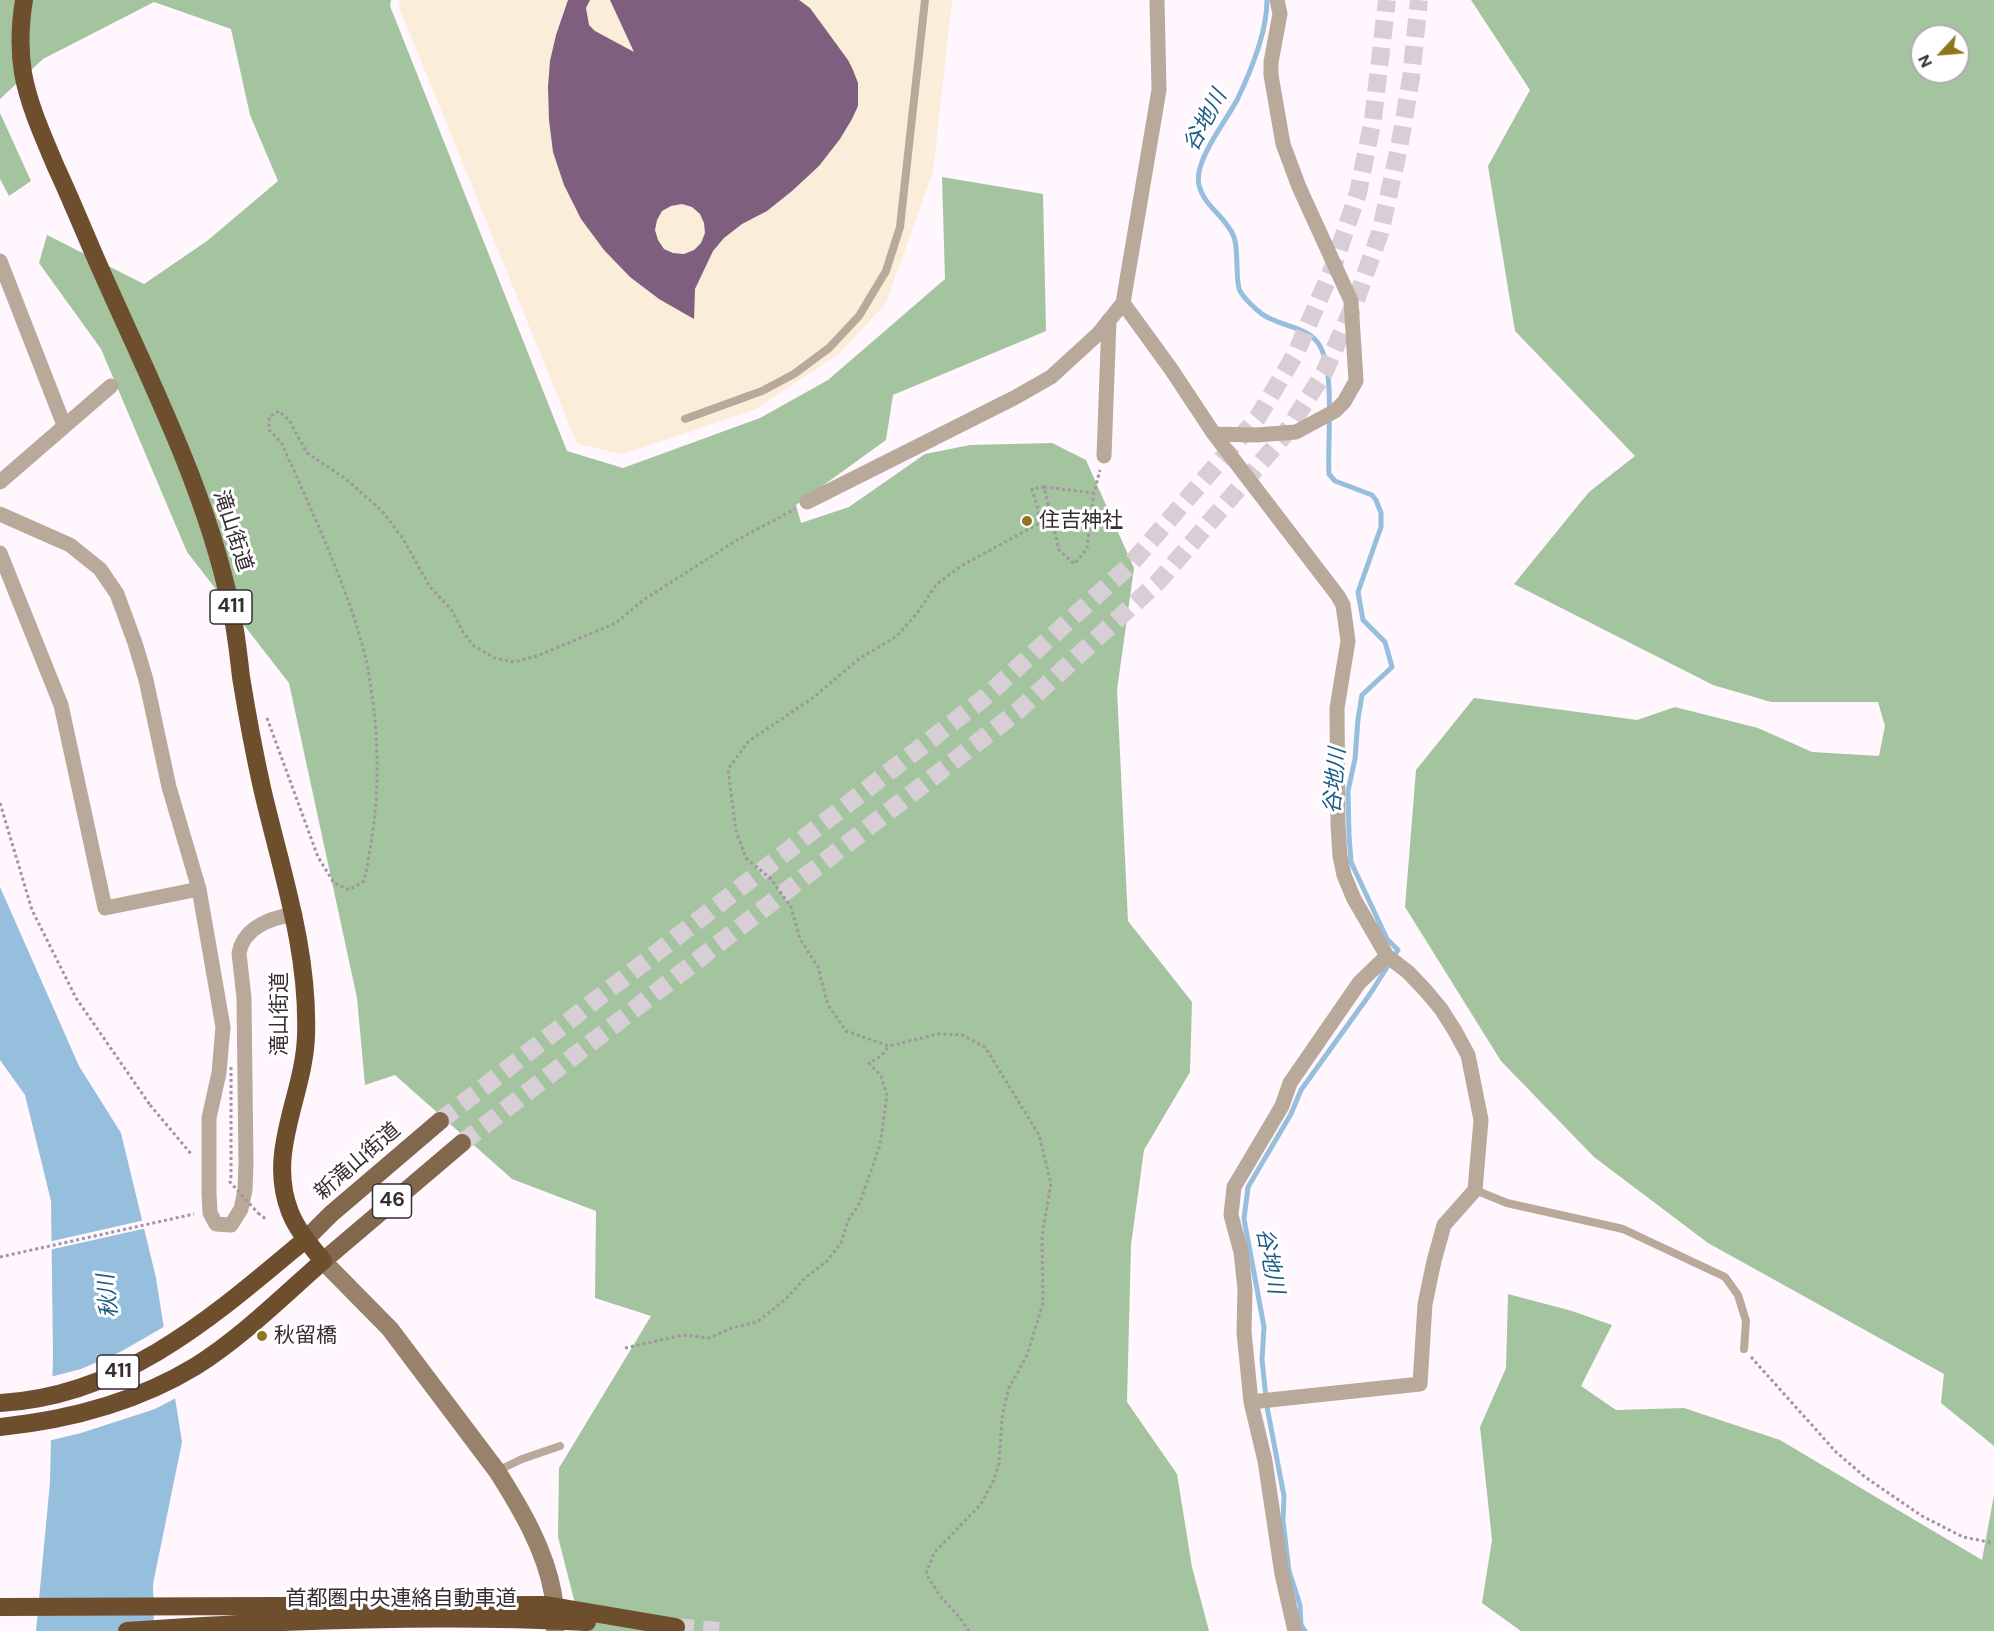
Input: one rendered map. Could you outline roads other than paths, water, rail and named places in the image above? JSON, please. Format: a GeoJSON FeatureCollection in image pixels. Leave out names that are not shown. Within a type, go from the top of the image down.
{"type":"FeatureCollection","features":[{"type":"Feature","properties":{"kind":"highway","name":"滝山街道"},"geometry":{"type":"LineString","coordinates":[[24,0],[20,31],[23,70],[39,128],[182,453],[212,535],[234,626],[262,786],[302,954],[307,1004],[302,1074],[287,1130],[281,1167],[285,1196],[290,1212],[306,1239],[323,1261]]}},
{"type":"Feature","properties":{"kind":"highway","name":"411"},"geometry":{"type":"LineString","coordinates":[[0,1403],[46,1398],[75,1390],[164,1349],[223,1308],[306,1239]]}},
{"type":"Feature","properties":{"kind":"highway","name":"411"},"geometry":{"type":"LineString","coordinates":[[0,1427],[52,1420],[130,1398],[196,1366],[228,1343],[323,1261]]}},
{"type":"Feature","properties":{"kind":"highway","name":"首都圏中央連絡自動車道"},"geometry":{"type":"LineString","coordinates":[[0,1607],[546,1605],[676,1627],[527,1620],[379,1619],[254,1623],[128,1631]]}},
{"type":"Feature","properties":{"kind":"main road","name":"新滝山街道"},"geometry":{"type":"LineString","coordinates":[[306,1239],[331,1214],[440,1121]]}},
{"type":"Feature","properties":{"kind":"main road","name":"46"},"geometry":{"type":"LineString","coordinates":[[323,1261],[462,1143]]}},
{"type":"Feature","properties":{"kind":"street"},"geometry":{"type":"LineString","coordinates":[[807,502],[1014,398],[1051,376],[1074,357],[1123,303],[1159,90],[1157,0]]}},
{"type":"Feature","properties":{"kind":"street"},"geometry":{"type":"LineString","coordinates":[[1214,434],[1289,434],[1327,416],[1344,402],[1356,381],[1351,301],[1299,187],[1283,144],[1271,75],[1271,62],[1280,14],[1277,0]]}},
{"type":"Feature","properties":{"kind":"street"},"geometry":{"type":"LineString","coordinates":[[0,261],[64,425]]}},
{"type":"Feature","properties":{"kind":"street"},"geometry":{"type":"LineString","coordinates":[[1123,303],[1172,369],[1214,434],[1343,605],[1348,641],[1337,708],[1337,783],[1340,856],[1344,875],[1354,899],[1388,956],[1408,972],[1441,1009],[1468,1055],[1481,1120],[1475,1190],[1444,1225],[1425,1304],[1420,1384],[1251,1402]]}},
{"type":"Feature","properties":{"kind":"street"},"geometry":{"type":"LineString","coordinates":[[1104,456],[1109,320]]}},
{"type":"Feature","properties":{"kind":"street"},"geometry":{"type":"LineString","coordinates":[[0,482],[111,386]]}},
{"type":"Feature","properties":{"kind":"street"},"geometry":{"type":"LineString","coordinates":[[0,514],[70,545],[100,568],[117,594],[146,680],[169,787],[199,888],[223,1027],[219,1073],[209,1118],[210,1213],[216,1224],[231,1225],[241,1209],[245,1190],[245,1025],[239,954],[241,943],[248,933],[258,926],[276,917],[294,914]]}},
{"type":"Feature","properties":{"kind":"street"},"geometry":{"type":"LineString","coordinates":[[0,553],[61,705],[105,908],[199,888]]}},
{"type":"Feature","properties":{"kind":"street"},"geometry":{"type":"LineString","coordinates":[[1295,1631],[1282,1574],[1265,1461],[1251,1402],[1244,1332],[1245,1289],[1241,1252],[1231,1215],[1234,1187],[1282,1106],[1290,1083],[1359,983],[1388,956]]}},
{"type":"Feature","properties":{"kind":"street"},"geometry":{"type":"LineString","coordinates":[[323,1261],[390,1329],[497,1471],[531,1528],[544,1563],[553,1594],[555,1631]]}},
{"type":"Feature","properties":{"kind":"lane"},"geometry":{"type":"LineString","coordinates":[[685,419],[762,392],[794,374],[829,348],[859,316],[886,272],[900,227],[925,0]]}},
{"type":"Feature","properties":{"kind":"lane"},"geometry":{"type":"LineString","coordinates":[[1475,1190],[1507,1203],[1623,1229],[1725,1277],[1738,1295],[1746,1321],[1744,1349]]}},
{"type":"Feature","properties":{"kind":"lane"},"geometry":{"type":"LineString","coordinates":[[497,1471],[522,1459],[560,1446]]}},
{"type":"Feature","properties":{"kind":"water","name":"秋川"},"geometry":{"type":"Polygon","coordinates":[[[0,887],[79,1066],[121,1133],[156,1278],[182,1442],[153,1584],[154,1631],[36,1631],[50,1482],[53,1354],[51,1201],[25,1095],[0,1060],[0,887]]]}},
{"type":"Feature","properties":{"kind":"waterway","name":"谷地川"},"geometry":{"type":"LineString","coordinates":[[1267,0],[1264,25],[1253,64],[1237,100],[1205,154],[1198,176],[1199,185],[1205,199],[1226,223],[1234,237],[1238,281],[1242,294],[1262,314],[1313,337],[1324,354],[1330,406],[1329,474],[1335,481],[1372,495],[1381,513],[1381,527],[1358,592],[1363,620],[1385,642],[1392,667],[1362,695],[1355,759],[1348,791],[1351,862],[1387,939],[1398,950],[1370,994],[1301,1090],[1291,1114],[1248,1187],[1244,1219],[1264,1327],[1262,1360],[1267,1407],[1284,1496],[1283,1521],[1289,1571],[1300,1605],[1301,1625],[1305,1631]]}},
{"type":"Feature","properties":{"kind":"tunnel"},"geometry":{"type":"LineString","coordinates":[[440,1121],[984,698],[1129,566],[1258,417],[1296,353],[1333,267],[1358,193],[1373,119],[1387,0]]}},
{"type":"Feature","properties":{"kind":"tunnel"},"geometry":{"type":"LineString","coordinates":[[462,1143],[1018,711],[1159,581],[1283,437],[1324,373],[1356,300],[1380,233],[1399,148],[1411,78],[1419,0]]}},
{"type":"Feature","properties":{"kind":"tunnel"},"geometry":{"type":"LineString","coordinates":[[676,1627],[719,1631]]}},
{"type":"Feature","properties":{"kind":"place","name":"住吉神社"},"geometry":{"type":"Point","coordinates":[1027,521]}},
{"type":"Feature","properties":{"kind":"place","name":"秋留橋"},"geometry":{"type":"Point","coordinates":[262,1336]}}]}
